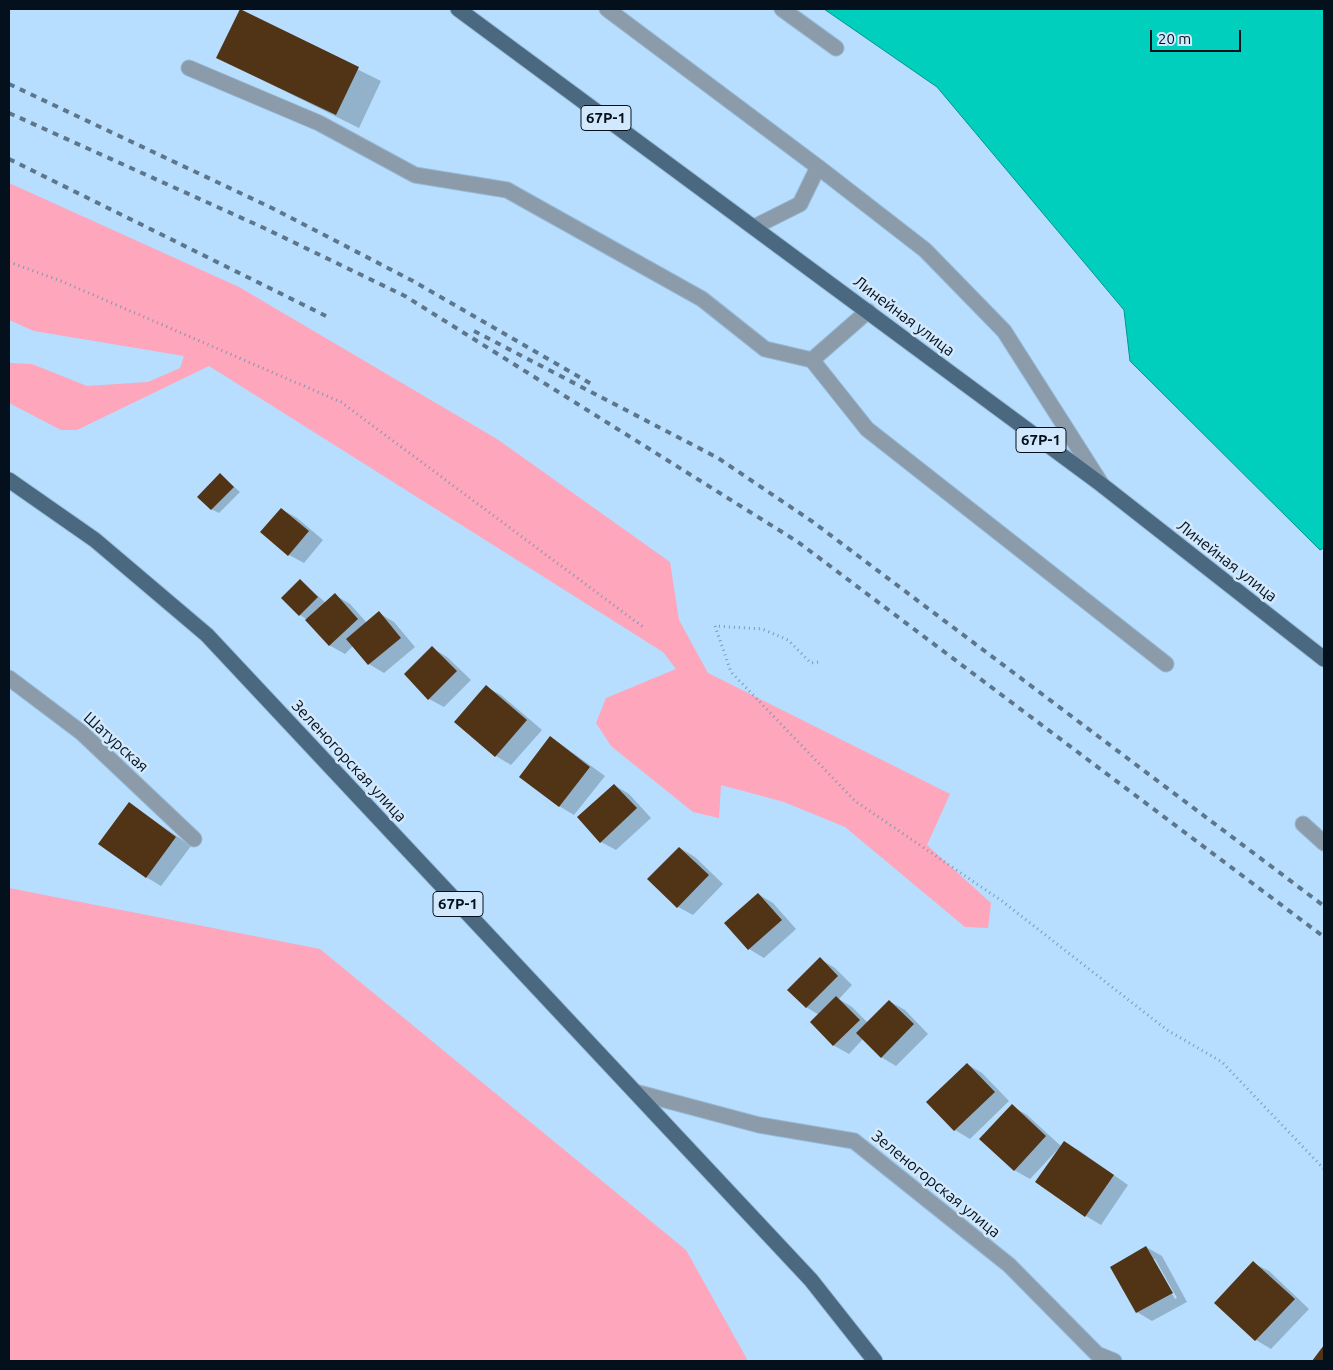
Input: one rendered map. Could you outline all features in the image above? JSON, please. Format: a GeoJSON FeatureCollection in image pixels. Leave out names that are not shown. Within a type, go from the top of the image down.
{"type":"FeatureCollection","features":[{"type":"Feature","properties":{"kind":"main road","name":"Линейная улица"},"geometry":{"type":"LineString","coordinates":[[458,9],[1102,485],[1324,659]]}},
{"type":"Feature","properties":{"kind":"main road","name":"Зеленогорская улица"},"geometry":{"type":"LineString","coordinates":[[9,480],[95,540],[208,635],[562,1015],[590,1041],[639,1093],[811,1280],[874,1361]]}},
{"type":"Feature","properties":{"kind":"street"},"geometry":{"type":"LineString","coordinates":[[607,9],[818,167],[925,250],[1004,332],[1102,485]]}},
{"type":"Feature","properties":{"kind":"street"},"geometry":{"type":"LineString","coordinates":[[782,9],[836,48]]}},
{"type":"Feature","properties":{"kind":"street"},"geometry":{"type":"LineString","coordinates":[[189,68],[319,124],[415,175],[507,190],[702,299],[765,349],[812,360],[867,429],[1166,664]]}},
{"type":"Feature","properties":{"kind":"street"},"geometry":{"type":"LineString","coordinates":[[754,227],[800,204],[818,167]]}},
{"type":"Feature","properties":{"kind":"street"},"geometry":{"type":"LineString","coordinates":[[812,360],[868,311]]}},
{"type":"Feature","properties":{"kind":"street","name":"Шатурская"},"geometry":{"type":"LineString","coordinates":[[9,678],[82,733],[194,838]]}},
{"type":"Feature","properties":{"kind":"street"},"geometry":{"type":"LineString","coordinates":[[1303,824],[1324,843]]}},
{"type":"Feature","properties":{"kind":"street","name":"Зеленогорская улица"},"geometry":{"type":"LineString","coordinates":[[639,1093],[759,1125],[854,1141],[1009,1265],[1097,1354],[1114,1361]]}},
{"type":"Feature","properties":{"kind":"path"},"geometry":{"type":"LineString","coordinates":[[9,262],[70,284],[340,402],[644,627]]}},
{"type":"Feature","properties":{"kind":"path"},"geometry":{"type":"LineString","coordinates":[[818,662],[811,663],[788,640],[762,629],[715,626],[731,672],[855,801],[1002,902],[1167,1030],[1222,1062],[1324,1169]]}},
{"type":"Feature","properties":{"kind":"shaded area"},"geometry":{"type":"Polygon","coordinates":[[[824,9],[1324,9],[1324,548],[1320,550],[1130,361],[1124,310],[937,87],[824,9]]]}},
{"type":"Feature","properties":{"kind":"shaded area"},"geometry":{"type":"Polygon","coordinates":[[[9,183],[239,287],[497,439],[670,562],[679,620],[708,673],[950,794],[927,845],[991,903],[988,928],[965,927],[845,827],[784,802],[721,785],[719,818],[693,812],[611,746],[596,723],[606,698],[676,669],[663,652],[209,366],[77,430],[61,430],[9,403],[9,363],[32,364],[87,386],[148,382],[180,368],[184,356],[34,331],[9,320],[9,183]]]}},
{"type":"Feature","properties":{"kind":"shaded area"},"geometry":{"type":"Polygon","coordinates":[[[9,888],[320,949],[686,1250],[748,1361],[9,1361],[9,888]]]}},
{"type":"Feature","properties":{"kind":"building"},"geometry":{"type":"Polygon","coordinates":[[[240,9],[359,67],[336,115],[216,58],[240,9]]]}},
{"type":"Feature","properties":{"kind":"building"},"geometry":{"type":"Polygon","coordinates":[[[220,473],[234,487],[211,510],[197,497],[220,473]]]}},
{"type":"Feature","properties":{"kind":"building"},"geometry":{"type":"Polygon","coordinates":[[[281,508],[309,531],[288,556],[260,532],[281,508]]]}},
{"type":"Feature","properties":{"kind":"building"},"geometry":{"type":"Polygon","coordinates":[[[300,579],[318,597],[299,616],[281,598],[300,579]]]}},
{"type":"Feature","properties":{"kind":"building"},"geometry":{"type":"Polygon","coordinates":[[[335,593],[358,619],[329,646],[305,620],[335,593]]]}},
{"type":"Feature","properties":{"kind":"building"},"geometry":{"type":"Polygon","coordinates":[[[379,611],[401,638],[368,665],[346,639],[379,611]]]}},
{"type":"Feature","properties":{"kind":"building"},"geometry":{"type":"Polygon","coordinates":[[[432,646],[457,671],[428,700],[404,674],[432,646]]]}},
{"type":"Feature","properties":{"kind":"building"},"geometry":{"type":"Polygon","coordinates":[[[486,685],[527,720],[495,757],[454,722],[486,685]]]}},
{"type":"Feature","properties":{"kind":"building"},"geometry":{"type":"Polygon","coordinates":[[[550,736],[590,767],[559,807],[519,777],[550,736]]]}},
{"type":"Feature","properties":{"kind":"building"},"geometry":{"type":"Polygon","coordinates":[[[614,784],[637,808],[600,843],[577,817],[614,784]]]}},
{"type":"Feature","properties":{"kind":"building"},"geometry":{"type":"Polygon","coordinates":[[[129,802],[176,837],[146,878],[98,844],[129,802]]]}},
{"type":"Feature","properties":{"kind":"building"},"geometry":{"type":"Polygon","coordinates":[[[679,847],[709,875],[677,908],[647,879],[679,847]]]}},
{"type":"Feature","properties":{"kind":"building"},"geometry":{"type":"Polygon","coordinates":[[[758,893],[782,920],[748,950],[724,923],[758,893]]]}},
{"type":"Feature","properties":{"kind":"building"},"geometry":{"type":"Polygon","coordinates":[[[820,957],[838,976],[806,1008],[787,990],[820,957]]]}},
{"type":"Feature","properties":{"kind":"building"},"geometry":{"type":"Polygon","coordinates":[[[836,996],[860,1020],[833,1046],[810,1022],[836,996]]]}},
{"type":"Feature","properties":{"kind":"building"},"geometry":{"type":"Polygon","coordinates":[[[889,1000],[914,1024],[881,1058],[856,1033],[889,1000]]]}},
{"type":"Feature","properties":{"kind":"building"},"geometry":{"type":"Polygon","coordinates":[[[967,1063],[995,1092],[954,1131],[926,1102],[967,1063]]]}},
{"type":"Feature","properties":{"kind":"building"},"geometry":{"type":"Polygon","coordinates":[[[1012,1104],[1046,1136],[1014,1171],[979,1139],[1012,1104]]]}},
{"type":"Feature","properties":{"kind":"building"},"geometry":{"type":"Polygon","coordinates":[[[1064,1141],[1114,1175],[1085,1217],[1035,1182],[1064,1141]]]}},
{"type":"Feature","properties":{"kind":"building"},"geometry":{"type":"Polygon","coordinates":[[[1146,1246],[1173,1293],[1136,1313],[1110,1267],[1146,1246]]]}},
{"type":"Feature","properties":{"kind":"building"},"geometry":{"type":"Polygon","coordinates":[[[1253,1261],[1295,1299],[1255,1341],[1214,1303],[1253,1261]]]}},
{"type":"Feature","properties":{"kind":"building"},"geometry":{"type":"Polygon","coordinates":[[[1324,1345],[1324,1361],[1312,1361],[1324,1345]]]}},
{"type":"Feature","properties":{"kind":"railway"},"geometry":{"type":"LineString","coordinates":[[9,84],[272,208],[413,281],[595,386]]}},
{"type":"Feature","properties":{"kind":"railway"},"geometry":{"type":"LineString","coordinates":[[9,113],[264,228],[405,296],[798,542],[1324,937]]}},
{"type":"Feature","properties":{"kind":"railway"},"geometry":{"type":"LineString","coordinates":[[9,159],[326,316]]}},
{"type":"Feature","properties":{"kind":"railway"},"geometry":{"type":"LineString","coordinates":[[474,331],[718,458],[813,522],[1324,906]]}}]}
